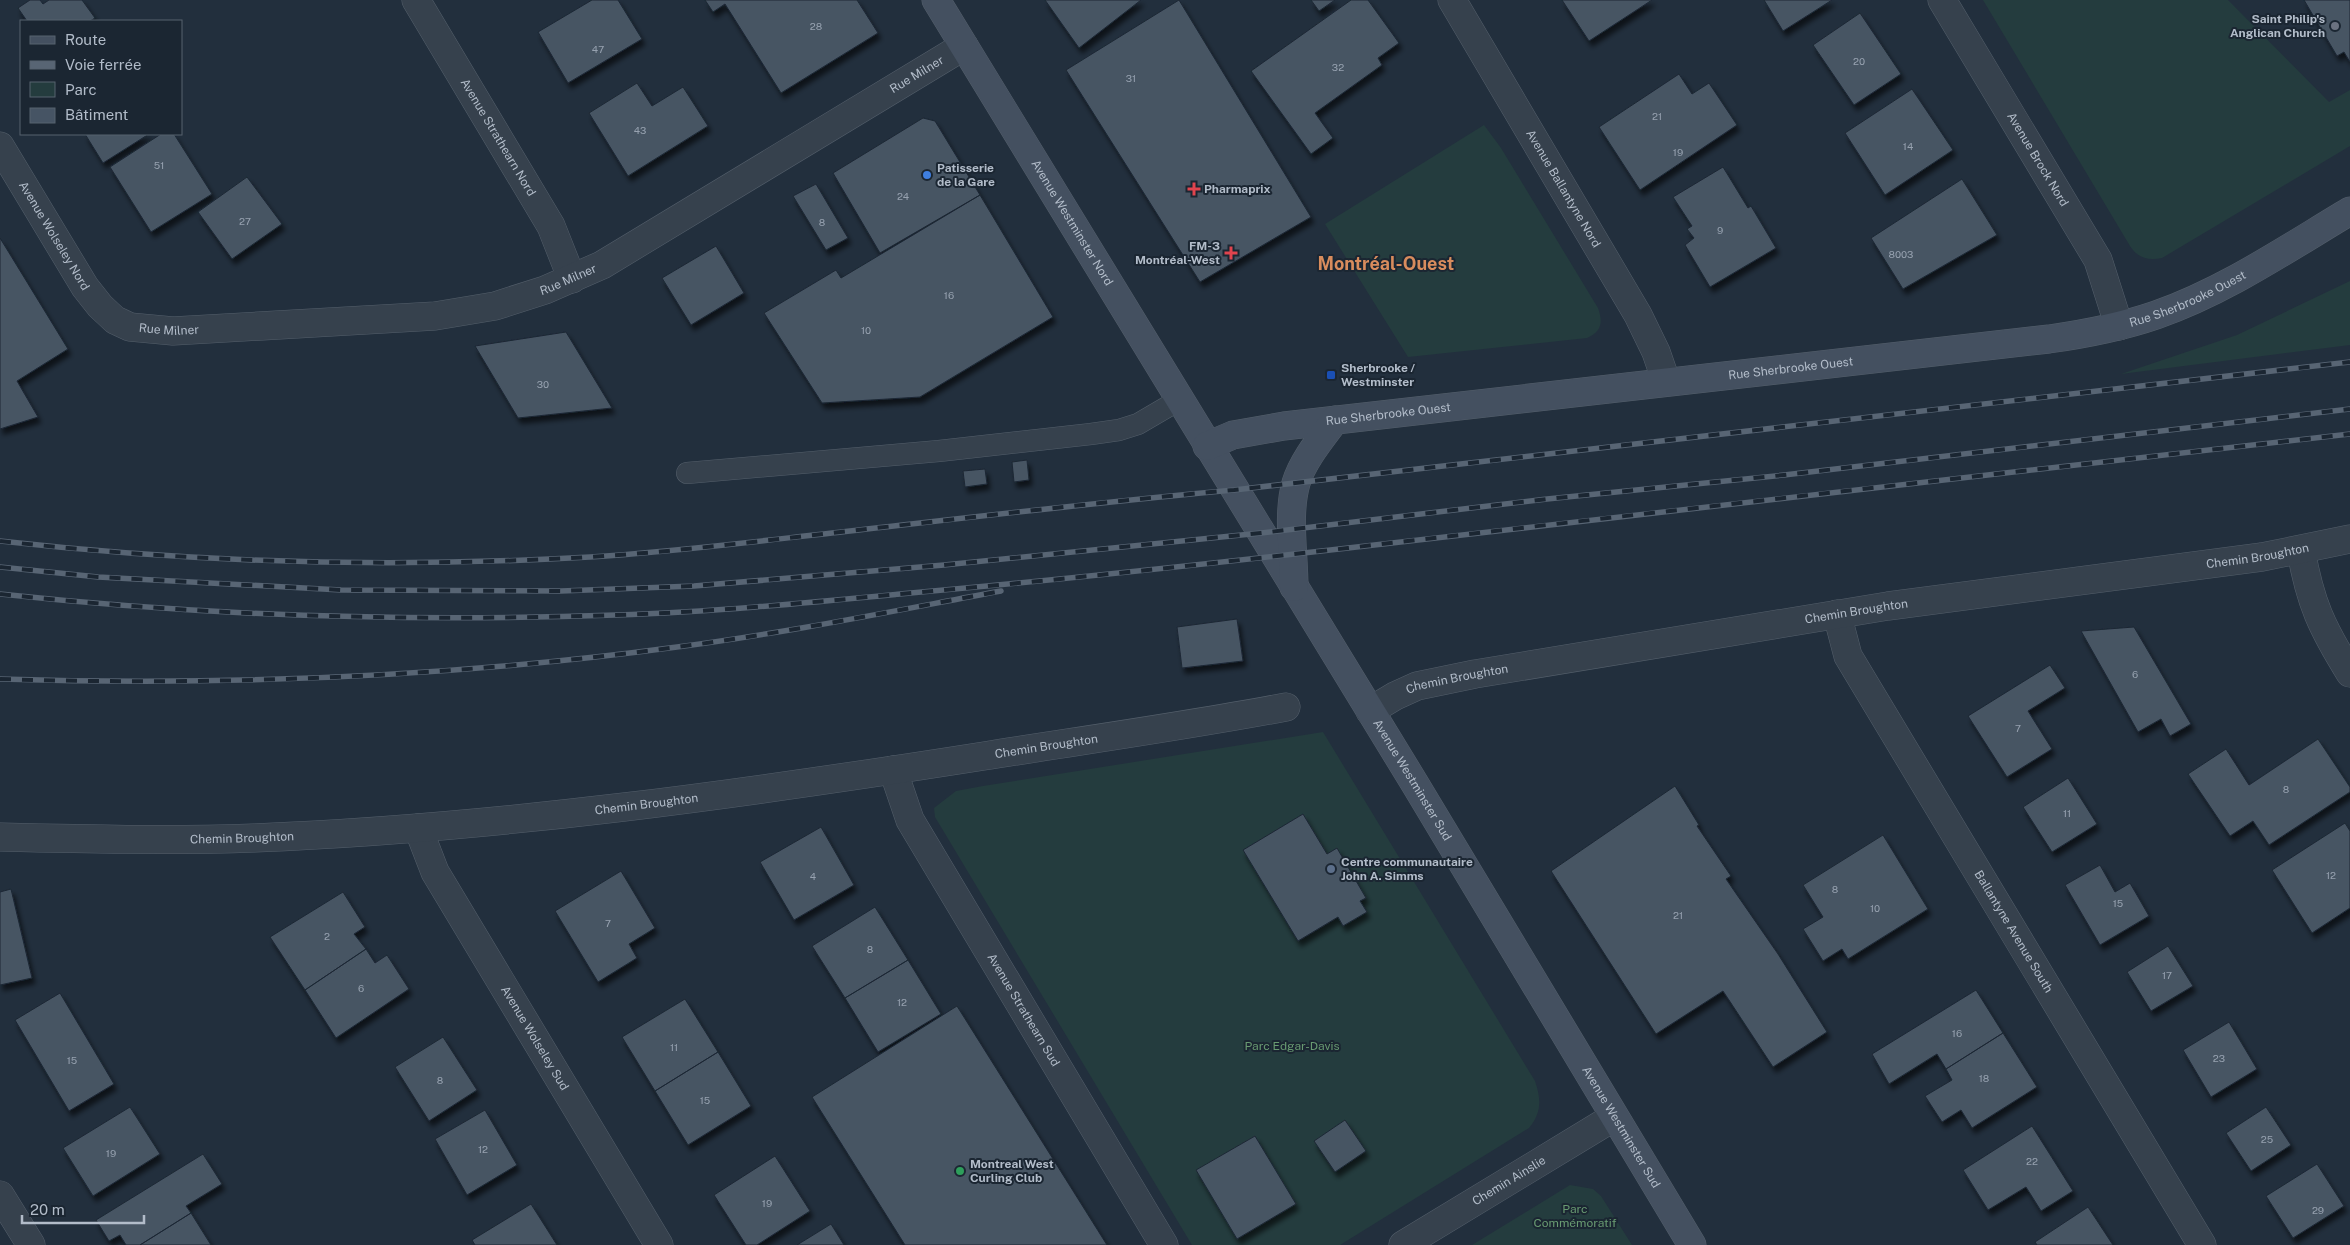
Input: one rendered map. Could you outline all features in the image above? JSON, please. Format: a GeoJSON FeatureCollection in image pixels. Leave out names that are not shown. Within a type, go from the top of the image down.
{"type":"FeatureCollection","features":[{"type":"Feature","properties":{"kind":"main road","name":"Avenue Westminster Nord"},"geometry":{"type":"LineString","coordinates":[[936,0],[1207,446]]}},
{"type":"Feature","properties":{"kind":"main road","name":"Rue Sherbrooke Ouest"},"geometry":{"type":"LineString","coordinates":[[1207,446],[1238,434],[1334,420],[2049,339],[2118,326],[2156,315],[2207,293],[2350,211]]}},
{"type":"Feature","properties":{"kind":"main road"},"geometry":{"type":"LineString","coordinates":[[1294,588],[1292,529],[1296,482],[1312,451],[1334,420]]}},
{"type":"Feature","properties":{"kind":"main road","name":"Avenue Westminster Sud"},"geometry":{"type":"LineString","coordinates":[[1207,446],[1370,711],[1692,1245]]}},
{"type":"Feature","properties":{"kind":"street","name":"Avenue Strathearn Nord"},"geometry":{"type":"LineString","coordinates":[[416,0],[552,226],[572,279]]}},
{"type":"Feature","properties":{"kind":"street","name":"Avenue Ballantyne Nord"},"geometry":{"type":"LineString","coordinates":[[1452,0],[1638,315],[1656,352],[1666,381]]}},
{"type":"Feature","properties":{"kind":"street","name":"Avenue Brock Nord"},"geometry":{"type":"LineString","coordinates":[[1942,0],[2098,260],[2118,326]]}},
{"type":"Feature","properties":{"kind":"street","name":"Rue Milner"},"geometry":{"type":"LineString","coordinates":[[115,320],[130,327],[173,330],[435,316],[495,306],[572,279],[602,265],[964,46]]}},
{"type":"Feature","properties":{"kind":"street","name":"Avenue Wolseley Nord"},"geometry":{"type":"LineString","coordinates":[[0,146],[9,182],[85,287],[100,306],[115,320]]}},
{"type":"Feature","properties":{"kind":"street","name":"Chemin Broughton"},"geometry":{"type":"LineString","coordinates":[[1370,711],[1406,690],[1428,683],[1837,614],[2249,559],[2301,550],[2350,538]]}},
{"type":"Feature","properties":{"kind":"street"},"geometry":{"type":"LineString","coordinates":[[2301,550],[2307,582],[2318,617],[2350,673]]}},
{"type":"Feature","properties":{"kind":"street","name":"Ballantyne Avenue South"},"geometry":{"type":"LineString","coordinates":[[1837,614],[1848,656],[2202,1245]]}},
{"type":"Feature","properties":{"kind":"street","name":"Chemin Broughton"},"geometry":{"type":"LineString","coordinates":[[0,837],[244,838],[418,828],[663,804],[893,770],[1286,707]]}},
{"type":"Feature","properties":{"kind":"street","name":"Avenue Strathearn Sud"},"geometry":{"type":"LineString","coordinates":[[893,770],[910,820],[1164,1245]]}},
{"type":"Feature","properties":{"kind":"street","name":"Avenue Wolseley Sud"},"geometry":{"type":"LineString","coordinates":[[418,828],[435,872],[659,1245]]}},
{"type":"Feature","properties":{"kind":"street","name":"Chemin Ainslie"},"geometry":{"type":"LineString","coordinates":[[1403,1245],[1614,1116]]}},
{"type":"Feature","properties":{"kind":"street"},"geometry":{"type":"LineString","coordinates":[[0,1195],[30,1245]]}},
{"type":"Feature","properties":{"kind":"lane"},"geometry":{"type":"LineString","coordinates":[[687,473],[940,451],[1119,430],[1138,424],[1179,400]]}},
{"type":"Feature","properties":{"kind":"green space"},"geometry":{"type":"Polygon","coordinates":[[[1983,0],[2228,0],[2329,102],[2350,90],[2350,146],[2162,258],[2144,258],[2130,246],[1983,0]]]}},
{"type":"Feature","properties":{"kind":"green space"},"geometry":{"type":"Polygon","coordinates":[[[1484,125],[1501,148],[1598,308],[1600,326],[1596,332],[1587,338],[1408,357],[1325,224],[1484,125]]]}},
{"type":"Feature","properties":{"kind":"green space"},"geometry":{"type":"Polygon","coordinates":[[[2350,281],[2350,345],[2121,374],[2237,335],[2350,281]]]}},
{"type":"Feature","properties":{"kind":"green space","name":"Parc Edgar-Davis"},"geometry":{"type":"Polygon","coordinates":[[[1323,732],[1535,1081],[1539,1100],[1538,1111],[1529,1128],[1340,1245],[1192,1245],[935,817],[934,808],[956,791],[1323,732]]]}},
{"type":"Feature","properties":{"kind":"green space","name":"Parc Commémoratif"},"geometry":{"type":"Polygon","coordinates":[[[1570,1185],[1593,1189],[1601,1196],[1632,1245],[1472,1245],[1570,1185]]]}},
{"type":"Feature","properties":{"kind":"building"},"geometry":{"type":"Polygon","coordinates":[[[30,0],[40,0],[43,4],[49,0],[82,0],[95,18],[92,20],[26,20],[18,8],[30,0]]]}},
{"type":"Feature","properties":{"kind":"building"},"geometry":{"type":"Polygon","coordinates":[[[592,0],[618,0],[642,39],[568,83],[538,32],[592,0]]]}},
{"type":"Feature","properties":{"kind":"building"},"geometry":{"type":"Polygon","coordinates":[[[705,0],[857,0],[878,33],[781,93],[725,4],[713,12],[705,0]]]}},
{"type":"Feature","properties":{"kind":"building"},"geometry":{"type":"Polygon","coordinates":[[[1045,0],[1141,0],[1079,48],[1045,0]]]}},
{"type":"Feature","properties":{"kind":"building"},"geometry":{"type":"Polygon","coordinates":[[[1179,0],[1311,217],[1200,282],[1066,70],[1179,0]]]}},
{"type":"Feature","properties":{"kind":"building"},"geometry":{"type":"Polygon","coordinates":[[[1311,0],[1335,0],[1319,11],[1311,0]]]}},
{"type":"Feature","properties":{"kind":"building"},"geometry":{"type":"Polygon","coordinates":[[[1351,0],[1368,0],[1399,43],[1378,58],[1382,65],[1315,113],[1333,138],[1311,154],[1251,71],[1351,0]]]}},
{"type":"Feature","properties":{"kind":"building"},"geometry":{"type":"Polygon","coordinates":[[[1562,0],[1652,0],[1589,41],[1562,0]]]}},
{"type":"Feature","properties":{"kind":"building"},"geometry":{"type":"Polygon","coordinates":[[[1764,0],[1832,0],[1783,31],[1764,0]]]}},
{"type":"Feature","properties":{"kind":"building","name":"Saint Philip's Anglican Church"},"geometry":{"type":"Polygon","coordinates":[[[2304,0],[2350,0],[2350,62],[2344,52],[2337,56],[2304,0]]]}},
{"type":"Feature","properties":{"kind":"building"},"geometry":{"type":"Polygon","coordinates":[[[1860,13],[1901,74],[1854,105],[1813,45],[1860,13]]]}},
{"type":"Feature","properties":{"kind":"building"},"geometry":{"type":"Polygon","coordinates":[[[1679,74],[1692,94],[1709,83],[1737,125],[1640,190],[1599,127],[1679,74]]]}},
{"type":"Feature","properties":{"kind":"building"},"geometry":{"type":"Polygon","coordinates":[[[637,83],[652,106],[683,87],[708,126],[628,176],[589,113],[637,83]]]}},
{"type":"Feature","properties":{"kind":"building"},"geometry":{"type":"Polygon","coordinates":[[[1912,89],[1953,150],[1885,195],[1845,133],[1912,89]]]}},
{"type":"Feature","properties":{"kind":"building"},"geometry":{"type":"Polygon","coordinates":[[[923,118],[935,121],[980,195],[880,253],[833,173],[923,118]]]}},
{"type":"Feature","properties":{"kind":"building"},"geometry":{"type":"Polygon","coordinates":[[[86,135],[147,135],[103,163],[86,135]]]}},
{"type":"Feature","properties":{"kind":"building"},"geometry":{"type":"Polygon","coordinates":[[[159,135],[175,135],[212,194],[151,232],[110,167],[159,135]]]}},
{"type":"Feature","properties":{"kind":"building"},"geometry":{"type":"Polygon","coordinates":[[[1723,167],[1748,208],[1751,206],[1776,248],[1710,287],[1685,245],[1694,238],[1687,229],[1692,226],[1673,197],[1723,167]]]}},
{"type":"Feature","properties":{"kind":"building"},"geometry":{"type":"Polygon","coordinates":[[[247,177],[282,224],[232,259],[198,212],[247,177]]]}},
{"type":"Feature","properties":{"kind":"building"},"geometry":{"type":"Polygon","coordinates":[[[1962,179],[1997,235],[1903,289],[1871,238],[1962,179]]]}},
{"type":"Feature","properties":{"kind":"building"},"geometry":{"type":"Polygon","coordinates":[[[816,184],[848,238],[826,250],[793,196],[816,184]]]}},
{"type":"Feature","properties":{"kind":"building"},"geometry":{"type":"Polygon","coordinates":[[[980,195],[1053,317],[920,397],[822,403],[764,313],[836,270],[841,278],[980,195]]]}},
{"type":"Feature","properties":{"kind":"building"},"geometry":{"type":"Polygon","coordinates":[[[0,238],[68,349],[17,381],[38,417],[0,429],[0,238]]]}},
{"type":"Feature","properties":{"kind":"building"},"geometry":{"type":"Polygon","coordinates":[[[716,246],[744,293],[691,325],[662,278],[716,246]]]}},
{"type":"Feature","properties":{"kind":"building"},"geometry":{"type":"Polygon","coordinates":[[[566,332],[612,408],[518,418],[475,346],[566,332]]]}},
{"type":"Feature","properties":{"kind":"building"},"geometry":{"type":"Polygon","coordinates":[[[1027,460],[1029,480],[1014,482],[1012,462],[1027,460]]]}},
{"type":"Feature","properties":{"kind":"building"},"geometry":{"type":"Polygon","coordinates":[[[985,469],[987,484],[965,487],[963,471],[985,469]]]}},
{"type":"Feature","properties":{"kind":"building"},"geometry":{"type":"Polygon","coordinates":[[[1237,619],[1243,661],[1182,668],[1177,627],[1237,619]]]}},
{"type":"Feature","properties":{"kind":"building"},"geometry":{"type":"Polygon","coordinates":[[[2134,627],[2191,724],[2170,736],[2161,719],[2138,732],[2081,631],[2134,627]]]}},
{"type":"Feature","properties":{"kind":"building"},"geometry":{"type":"Polygon","coordinates":[[[2050,665],[2065,688],[2028,711],[2052,749],[2007,777],[1968,716],[2050,665]]]}},
{"type":"Feature","properties":{"kind":"building"},"geometry":{"type":"Polygon","coordinates":[[[2318,739],[2350,787],[2350,792],[2269,845],[2253,821],[2230,836],[2188,774],[2226,749],[2249,785],[2318,739]]]}},
{"type":"Feature","properties":{"kind":"building"},"geometry":{"type":"Polygon","coordinates":[[[2068,778],[2097,824],[2052,852],[2023,807],[2068,778]]]}},
{"type":"Feature","properties":{"kind":"building"},"geometry":{"type":"Polygon","coordinates":[[[1675,786],[1699,825],[1697,826],[1731,876],[1726,879],[1778,954],[1827,1032],[1773,1067],[1723,991],[1656,1034],[1551,871],[1675,786]]]}},
{"type":"Feature","properties":{"kind":"building"},"geometry":{"type":"Polygon","coordinates":[[[1303,814],[1327,854],[1337,848],[1366,898],[1360,901],[1367,912],[1343,926],[1338,917],[1298,941],[1243,850],[1303,814]]]}},
{"type":"Feature","properties":{"kind":"building"},"geometry":{"type":"Polygon","coordinates":[[[2345,823],[2350,831],[2350,908],[2312,933],[2272,870],[2345,823]]]}},
{"type":"Feature","properties":{"kind":"building"},"geometry":{"type":"Polygon","coordinates":[[[821,827],[854,885],[794,920],[760,862],[821,827]]]}},
{"type":"Feature","properties":{"kind":"building"},"geometry":{"type":"Polygon","coordinates":[[[1883,835],[1928,909],[1848,959],[1842,949],[1823,961],[1803,929],[1823,917],[1803,885],[1883,835]]]}},
{"type":"Feature","properties":{"kind":"building"},"geometry":{"type":"Polygon","coordinates":[[[2100,865],[2115,892],[2130,883],[2149,916],[2100,945],[2065,885],[2100,865]]]}},
{"type":"Feature","properties":{"kind":"building"},"geometry":{"type":"Polygon","coordinates":[[[621,871],[655,928],[629,944],[637,958],[598,982],[555,911],[621,871]]]}},
{"type":"Feature","properties":{"kind":"building"},"geometry":{"type":"Polygon","coordinates":[[[11,889],[32,978],[0,985],[0,892],[11,889]]]}},
{"type":"Feature","properties":{"kind":"building"},"geometry":{"type":"Polygon","coordinates":[[[343,892],[365,927],[354,934],[366,949],[305,990],[270,937],[343,892]]]}},
{"type":"Feature","properties":{"kind":"building"},"geometry":{"type":"Polygon","coordinates":[[[875,907],[908,960],[845,998],[812,946],[875,907]]]}},
{"type":"Feature","properties":{"kind":"building"},"geometry":{"type":"Polygon","coordinates":[[[2168,946],[2193,986],[2151,1011],[2127,972],[2168,946]]]}},
{"type":"Feature","properties":{"kind":"building"},"geometry":{"type":"Polygon","coordinates":[[[366,949],[375,963],[387,955],[409,989],[336,1038],[305,990],[366,949]]]}},
{"type":"Feature","properties":{"kind":"building"},"geometry":{"type":"Polygon","coordinates":[[[908,960],[941,1014],[878,1052],[845,998],[908,960]]]}},
{"type":"Feature","properties":{"kind":"building"},"geometry":{"type":"Polygon","coordinates":[[[1976,990],[2003,1033],[1946,1069],[1937,1054],[1889,1084],[1872,1054],[1976,990]]]}},
{"type":"Feature","properties":{"kind":"building"},"geometry":{"type":"Polygon","coordinates":[[[60,993],[114,1084],[69,1111],[15,1020],[60,993]]]}},
{"type":"Feature","properties":{"kind":"building"},"geometry":{"type":"Polygon","coordinates":[[[685,999],[718,1052],[655,1091],[622,1037],[685,999]]]}},
{"type":"Feature","properties":{"kind":"building","name":"Montreal West Curling Club"},"geometry":{"type":"Polygon","coordinates":[[[957,1006],[1107,1245],[905,1245],[812,1097],[957,1006]]]}},
{"type":"Feature","properties":{"kind":"building"},"geometry":{"type":"Polygon","coordinates":[[[2229,1022],[2257,1069],[2211,1097],[2183,1050],[2229,1022]]]}},
{"type":"Feature","properties":{"kind":"building"},"geometry":{"type":"Polygon","coordinates":[[[2003,1033],[2037,1087],[1972,1128],[1961,1110],[1942,1122],[1925,1096],[1952,1080],[1946,1069],[2003,1033]]]}},
{"type":"Feature","properties":{"kind":"building"},"geometry":{"type":"Polygon","coordinates":[[[443,1037],[477,1090],[429,1121],[395,1067],[443,1037]]]}},
{"type":"Feature","properties":{"kind":"building"},"geometry":{"type":"Polygon","coordinates":[[[718,1052],[751,1106],[688,1145],[655,1091],[718,1052]]]}},
{"type":"Feature","properties":{"kind":"building"},"geometry":{"type":"Polygon","coordinates":[[[130,1107],[160,1154],[93,1196],[63,1148],[130,1107]]]}},
{"type":"Feature","properties":{"kind":"building"},"geometry":{"type":"Polygon","coordinates":[[[2266,1107],[2291,1145],[2251,1171],[2226,1133],[2266,1107]]]}},
{"type":"Feature","properties":{"kind":"building"},"geometry":{"type":"Polygon","coordinates":[[[485,1110],[517,1165],[467,1195],[435,1139],[485,1110]]]}},
{"type":"Feature","properties":{"kind":"building"},"geometry":{"type":"Polygon","coordinates":[[[1345,1120],[1366,1151],[1335,1172],[1314,1141],[1345,1120]]]}},
{"type":"Feature","properties":{"kind":"building"},"geometry":{"type":"Polygon","coordinates":[[[2032,1126],[2073,1191],[2041,1211],[2026,1187],[1988,1210],[1963,1170],[2032,1126]]]}},
{"type":"Feature","properties":{"kind":"building"},"geometry":{"type":"Polygon","coordinates":[[[1255,1136],[1296,1204],[1237,1239],[1196,1170],[1255,1136]]]}},
{"type":"Feature","properties":{"kind":"building"},"geometry":{"type":"Polygon","coordinates":[[[203,1154],[222,1184],[186,1206],[191,1213],[140,1245],[126,1245],[120,1235],[109,1241],[96,1220],[203,1154]]]}},
{"type":"Feature","properties":{"kind":"building"},"geometry":{"type":"Polygon","coordinates":[[[775,1156],[810,1211],[757,1245],[746,1245],[714,1195],[775,1156]]]}},
{"type":"Feature","properties":{"kind":"building"},"geometry":{"type":"Polygon","coordinates":[[[2317,1164],[2344,1206],[2293,1238],[2266,1196],[2317,1164]]]}},
{"type":"Feature","properties":{"kind":"building"},"geometry":{"type":"Polygon","coordinates":[[[531,1204],[557,1245],[475,1245],[472,1240],[531,1204]]]}},
{"type":"Feature","properties":{"kind":"building"},"geometry":{"type":"Polygon","coordinates":[[[2088,1207],[2113,1245],[2037,1245],[2035,1242],[2088,1207]]]}},
{"type":"Feature","properties":{"kind":"building"},"geometry":{"type":"Polygon","coordinates":[[[191,1213],[211,1245],[140,1245],[191,1213]]]}},
{"type":"Feature","properties":{"kind":"building"},"geometry":{"type":"Polygon","coordinates":[[[831,1224],[844,1245],[797,1245],[831,1224]]]}},
{"type":"Feature","properties":{"kind":"railway"},"geometry":{"type":"LineString","coordinates":[[0,541],[221,559],[368,563],[516,560],[620,555],[1234,490],[2350,362]]}},
{"type":"Feature","properties":{"kind":"railway"},"geometry":{"type":"LineString","coordinates":[[0,567],[98,577],[341,590],[561,591],[694,586],[944,565],[1261,533],[1547,499],[1784,475],[2350,409]]}},
{"type":"Feature","properties":{"kind":"railway"},"geometry":{"type":"LineString","coordinates":[[0,594],[153,608],[308,615],[462,618],[652,614],[793,604],[1180,567],[2350,434]]}},
{"type":"Feature","properties":{"kind":"railway"},"geometry":{"type":"LineString","coordinates":[[0,679],[85,681],[254,680],[339,677],[508,666],[677,647],[758,635],[1001,591]]}},
{"type":"Feature","properties":{"kind":"place","name":"Saint Philip's Anglican Church"},"geometry":{"type":"Point","coordinates":[2335,26]}},
{"type":"Feature","properties":{"kind":"place","name":"Patisserie de la Gare"},"geometry":{"type":"Point","coordinates":[927,175]}},
{"type":"Feature","properties":{"kind":"place","name":"Pharmaprix"},"geometry":{"type":"Point","coordinates":[1194,189]}},
{"type":"Feature","properties":{"kind":"place","name":"FM-3 Montréal-West"},"geometry":{"type":"Point","coordinates":[1231,253]}},
{"type":"Feature","properties":{"kind":"place","name":"Sherbrooke / Westminster"},"geometry":{"type":"Point","coordinates":[1331,375]}},
{"type":"Feature","properties":{"kind":"place","name":"Centre communautaire John A. Simms"},"geometry":{"type":"Point","coordinates":[1331,869]}},
{"type":"Feature","properties":{"kind":"place","name":"Montreal West Curling Club"},"geometry":{"type":"Point","coordinates":[960,1171]}},
{"type":"Feature","properties":{"kind":"district","name":"Montréal-Ouest"},"geometry":{"type":"Point","coordinates":[1386,264]}}]}
